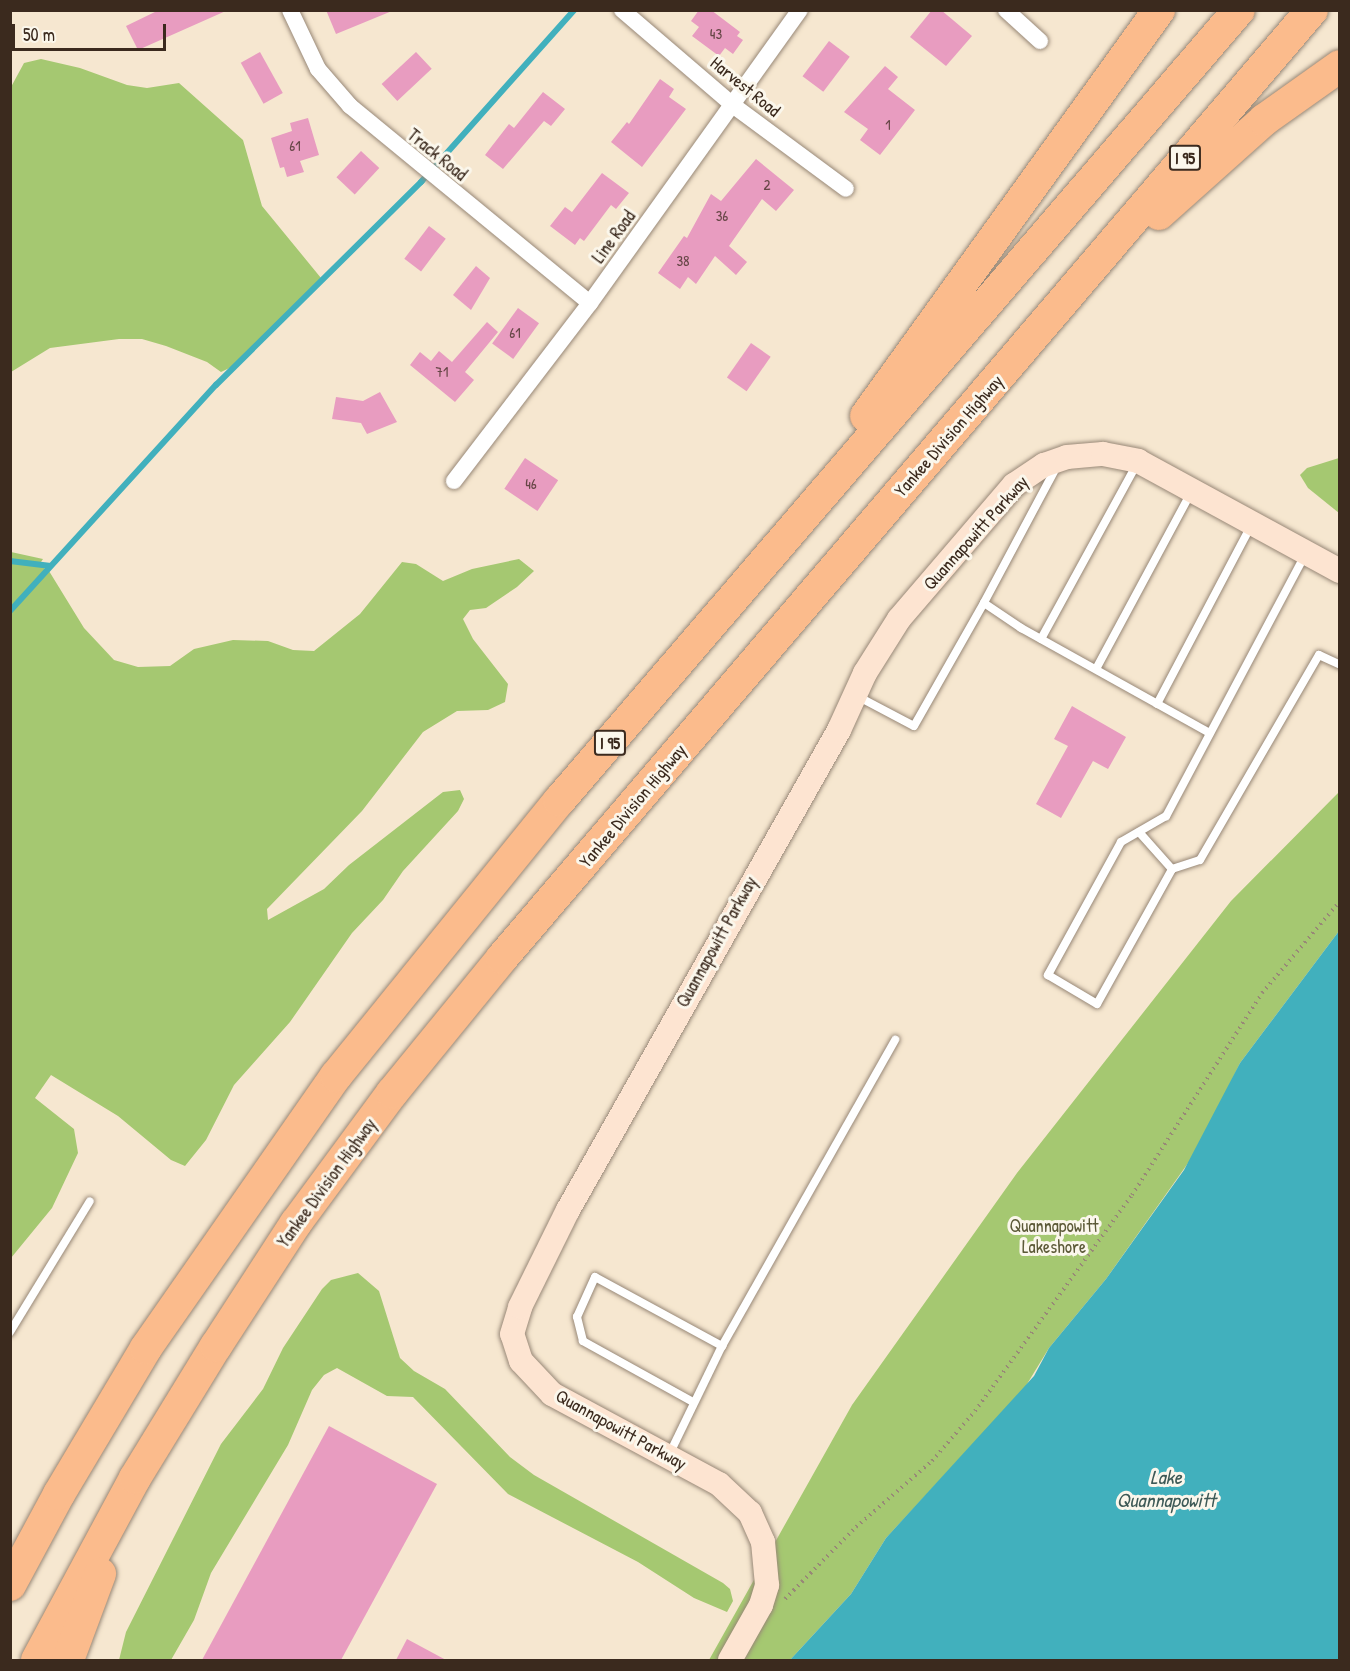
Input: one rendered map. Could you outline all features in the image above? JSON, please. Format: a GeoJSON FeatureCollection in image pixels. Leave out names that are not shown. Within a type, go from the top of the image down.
{"type":"FeatureCollection","features":[{"type":"Feature","properties":{"kind":"highway"},"geometry":{"type":"LineString","coordinates":[[743,590],[806,495],[1159,10]]}},
{"type":"Feature","properties":{"kind":"highway","name":"I 95"},"geometry":{"type":"LineString","coordinates":[[10,1585],[59,1494],[146,1348],[336,1076],[559,801],[743,590],[1239,10]]}},
{"type":"Feature","properties":{"kind":"highway","name":"Yankee Division Highway"},"geometry":{"type":"LineString","coordinates":[[37,1660],[135,1478],[296,1223],[392,1093],[502,958],[1312,10]]}},
{"type":"Feature","properties":{"kind":"highway"},"geometry":{"type":"LineString","coordinates":[[1059,307],[1264,120],[1340,66]]}},
{"type":"Feature","properties":{"kind":"highway"},"geometry":{"type":"LineString","coordinates":[[68,1660],[135,1478]]}},
{"type":"Feature","properties":{"kind":"street","name":"Track Road"},"geometry":{"type":"LineString","coordinates":[[290,10],[325,80],[367,122],[590,303]]}},
{"type":"Feature","properties":{"kind":"street","name":"Harvest Road"},"geometry":{"type":"LineString","coordinates":[[622,10],[734,106],[846,189]]}},
{"type":"Feature","properties":{"kind":"street","name":"Line Road"},"geometry":{"type":"LineString","coordinates":[[454,481],[590,303],[734,106],[800,10]]}},
{"type":"Feature","properties":{"kind":"street"},"geometry":{"type":"LineString","coordinates":[[1006,10],[1040,41]]}},
{"type":"Feature","properties":{"kind":"street","name":"Quannapowitt Parkway"},"geometry":{"type":"LineString","coordinates":[[730,1660],[765,1595],[768,1574],[764,1542],[750,1513],[736,1497],[668,1456],[552,1394],[521,1361],[512,1334],[520,1307],[568,1210],[855,695],[899,619],[945,564],[1014,485],[1034,471],[1061,459],[1103,454],[1138,461],[1340,571]]}},
{"type":"Feature","properties":{"kind":"lane"},"geometry":{"type":"LineString","coordinates":[[855,695],[914,726],[984,603],[1061,459]]}},
{"type":"Feature","properties":{"kind":"lane"},"geometry":{"type":"LineString","coordinates":[[1041,639],[1138,461]]}},
{"type":"Feature","properties":{"kind":"lane"},"geometry":{"type":"LineString","coordinates":[[1096,669],[1192,490]]}},
{"type":"Feature","properties":{"kind":"lane"},"geometry":{"type":"LineString","coordinates":[[1157,704],[1252,523]]}},
{"type":"Feature","properties":{"kind":"lane"},"geometry":{"type":"LineString","coordinates":[[1306,553],[1166,816],[1121,842],[1048,975],[1097,1004],[1172,869],[1200,860],[1319,655],[1340,665]]}},
{"type":"Feature","properties":{"kind":"lane"},"geometry":{"type":"LineString","coordinates":[[984,603],[1041,639],[1210,733]]}},
{"type":"Feature","properties":{"kind":"lane"},"geometry":{"type":"LineString","coordinates":[[1138,832],[1172,869]]}},
{"type":"Feature","properties":{"kind":"lane"},"geometry":{"type":"LineString","coordinates":[[668,1456],[722,1346],[895,1040]]}},
{"type":"Feature","properties":{"kind":"lane"},"geometry":{"type":"LineString","coordinates":[[10,1332],[90,1201]]}},
{"type":"Feature","properties":{"kind":"lane"},"geometry":{"type":"LineString","coordinates":[[693,1402],[583,1341],[578,1317],[595,1277],[722,1346]]}},
{"type":"Feature","properties":{"kind":"path"},"geometry":{"type":"LineString","coordinates":[[787,1600],[815,1566],[932,1461],[975,1412],[1132,1195],[1262,993],[1340,901]]}},
{"type":"Feature","properties":{"kind":"green space"},"geometry":{"type":"Polygon","coordinates":[[[41,59],[80,68],[127,85],[147,88],[179,83],[243,140],[262,206],[321,278],[238,364],[221,372],[207,362],[166,346],[142,339],[119,339],[50,348],[11,372],[11,87],[24,63],[41,59]]]}},
{"type":"Feature","properties":{"kind":"green space"},"geometry":{"type":"Polygon","coordinates":[[[1340,458],[1339,513],[1308,488],[1300,475],[1307,468],[1340,458]]]}},
{"type":"Feature","properties":{"kind":"green space"},"geometry":{"type":"Polygon","coordinates":[[[11,552],[43,559],[39,565],[49,571],[84,628],[114,660],[138,667],[170,666],[194,649],[233,640],[268,641],[293,650],[314,651],[360,614],[402,562],[416,564],[443,581],[472,569],[519,559],[534,571],[517,587],[486,608],[470,610],[463,619],[473,639],[508,684],[505,702],[488,710],[457,711],[423,732],[362,811],[267,909],[268,920],[324,889],[349,865],[443,792],[460,790],[464,799],[458,811],[403,871],[383,900],[352,933],[290,1022],[234,1085],[206,1140],[185,1166],[171,1160],[118,1116],[51,1075],[35,1098],[74,1129],[78,1153],[52,1208],[11,1258],[11,552]]]}},
{"type":"Feature","properties":{"kind":"green space","name":"Quannapowitt Lakeshore"},"geometry":{"type":"Polygon","coordinates":[[[1339,792],[1339,931],[1240,1063],[1198,1149],[1106,1279],[1049,1348],[1024,1389],[886,1538],[851,1594],[790,1660],[709,1660],[852,1405],[1017,1173],[1231,901],[1339,792]]]}},
{"type":"Feature","properties":{"kind":"green space"},"geometry":{"type":"Polygon","coordinates":[[[358,1273],[379,1291],[400,1358],[414,1371],[445,1389],[510,1457],[534,1475],[723,1583],[730,1589],[733,1601],[727,1612],[694,1598],[638,1562],[508,1494],[413,1397],[387,1396],[337,1368],[324,1375],[312,1390],[288,1445],[211,1573],[194,1620],[171,1660],[119,1660],[126,1632],[221,1444],[263,1389],[283,1348],[322,1289],[331,1280],[358,1273]]]}},
{"type":"Feature","properties":{"kind":"water","name":"Lake Quannapowitt"},"geometry":{"type":"Polygon","coordinates":[[[1339,931],[1339,1660],[790,1660],[851,1594],[886,1538],[1034,1376],[1049,1348],[1106,1279],[1184,1170],[1240,1063],[1339,931]]]}},
{"type":"Feature","properties":{"kind":"building"},"geometry":{"type":"Polygon","coordinates":[[[159,10],[228,10],[138,50],[126,26],[159,10]]]}},
{"type":"Feature","properties":{"kind":"building"},"geometry":{"type":"Polygon","coordinates":[[[326,10],[392,10],[392,11],[336,34],[326,10]]]}},
{"type":"Feature","properties":{"kind":"building"},"geometry":{"type":"Polygon","coordinates":[[[699,10],[711,10],[740,32],[737,36],[743,40],[733,54],[725,48],[719,56],[692,36],[699,27],[691,21],[699,10]]]}},
{"type":"Feature","properties":{"kind":"building"},"geometry":{"type":"Polygon","coordinates":[[[932,10],[941,10],[972,36],[946,66],[910,37],[932,10]]]}},
{"type":"Feature","properties":{"kind":"building"},"geometry":{"type":"Polygon","coordinates":[[[829,41],[850,57],[823,92],[803,76],[829,41]]]}},
{"type":"Feature","properties":{"kind":"building"},"geometry":{"type":"Polygon","coordinates":[[[260,52],[283,93],[264,104],[241,63],[260,52]]]}},
{"type":"Feature","properties":{"kind":"building"},"geometry":{"type":"Polygon","coordinates":[[[416,52],[432,69],[397,101],[382,84],[416,52]]]}},
{"type":"Feature","properties":{"kind":"building"},"geometry":{"type":"Polygon","coordinates":[[[885,66],[898,77],[888,89],[915,110],[880,155],[860,140],[868,129],[844,112],[885,66]]]}},
{"type":"Feature","properties":{"kind":"building"},"geometry":{"type":"Polygon","coordinates":[[[660,79],[674,89],[669,97],[686,109],[642,167],[611,142],[627,122],[629,124],[660,79]]]}},
{"type":"Feature","properties":{"kind":"building"},"geometry":{"type":"Polygon","coordinates":[[[543,92],[565,109],[551,126],[544,121],[503,169],[485,155],[509,124],[514,128],[543,92]]]}},
{"type":"Feature","properties":{"kind":"building"},"geometry":{"type":"Polygon","coordinates":[[[308,118],[319,155],[300,161],[304,172],[287,177],[284,167],[280,168],[271,138],[292,131],[290,123],[308,118]]]}},
{"type":"Feature","properties":{"kind":"building"},"geometry":{"type":"Polygon","coordinates":[[[361,151],[379,168],[355,194],[336,177],[361,151]]]}},
{"type":"Feature","properties":{"kind":"building"},"geometry":{"type":"Polygon","coordinates":[[[756,159],[794,190],[776,211],[762,199],[729,246],[747,262],[736,275],[715,256],[696,284],[688,277],[680,289],[658,273],[684,236],[687,238],[711,194],[721,201],[756,159]]]}},
{"type":"Feature","properties":{"kind":"building"},"geometry":{"type":"Polygon","coordinates":[[[602,173],[629,193],[616,209],[611,205],[584,241],[580,238],[575,245],[550,226],[565,207],[572,212],[602,173]]]}},
{"type":"Feature","properties":{"kind":"building"},"geometry":{"type":"Polygon","coordinates":[[[429,226],[446,239],[421,271],[404,259],[429,226]]]}},
{"type":"Feature","properties":{"kind":"building"},"geometry":{"type":"Polygon","coordinates":[[[476,266],[490,278],[471,310],[453,295],[476,266]]]}},
{"type":"Feature","properties":{"kind":"building"},"geometry":{"type":"Polygon","coordinates":[[[518,308],[539,323],[513,359],[492,344],[518,308]]]}},
{"type":"Feature","properties":{"kind":"building"},"geometry":{"type":"Polygon","coordinates":[[[487,322],[498,332],[465,372],[474,380],[455,402],[410,365],[420,352],[431,361],[439,351],[452,362],[487,322]]]}},
{"type":"Feature","properties":{"kind":"building"},"geometry":{"type":"Polygon","coordinates":[[[751,343],[771,357],[747,391],[727,377],[751,343]]]}},
{"type":"Feature","properties":{"kind":"building"},"geometry":{"type":"Polygon","coordinates":[[[380,392],[397,422],[367,434],[361,423],[332,419],[336,397],[363,401],[380,392]]]}},
{"type":"Feature","properties":{"kind":"building"},"geometry":{"type":"Polygon","coordinates":[[[525,458],[558,480],[537,511],[504,489],[525,458]]]}},
{"type":"Feature","properties":{"kind":"building"},"geometry":{"type":"Polygon","coordinates":[[[1072,706],[1126,737],[1108,769],[1093,761],[1061,818],[1036,804],[1068,746],[1054,739],[1072,706]]]}},
{"type":"Feature","properties":{"kind":"building"},"geometry":{"type":"Polygon","coordinates":[[[329,1426],[437,1484],[341,1660],[202,1660],[329,1426]]]}},
{"type":"Feature","properties":{"kind":"building"},"geometry":{"type":"Polygon","coordinates":[[[407,1639],[446,1660],[396,1660],[407,1639]]]}},
{"type":"Feature","properties":{"kind":"waterway"},"geometry":{"type":"LineString","coordinates":[[10,611],[216,385],[421,182],[574,10]]}},
{"type":"Feature","properties":{"kind":"waterway"},"geometry":{"type":"LineString","coordinates":[[10,561],[49,566]]}}]}
